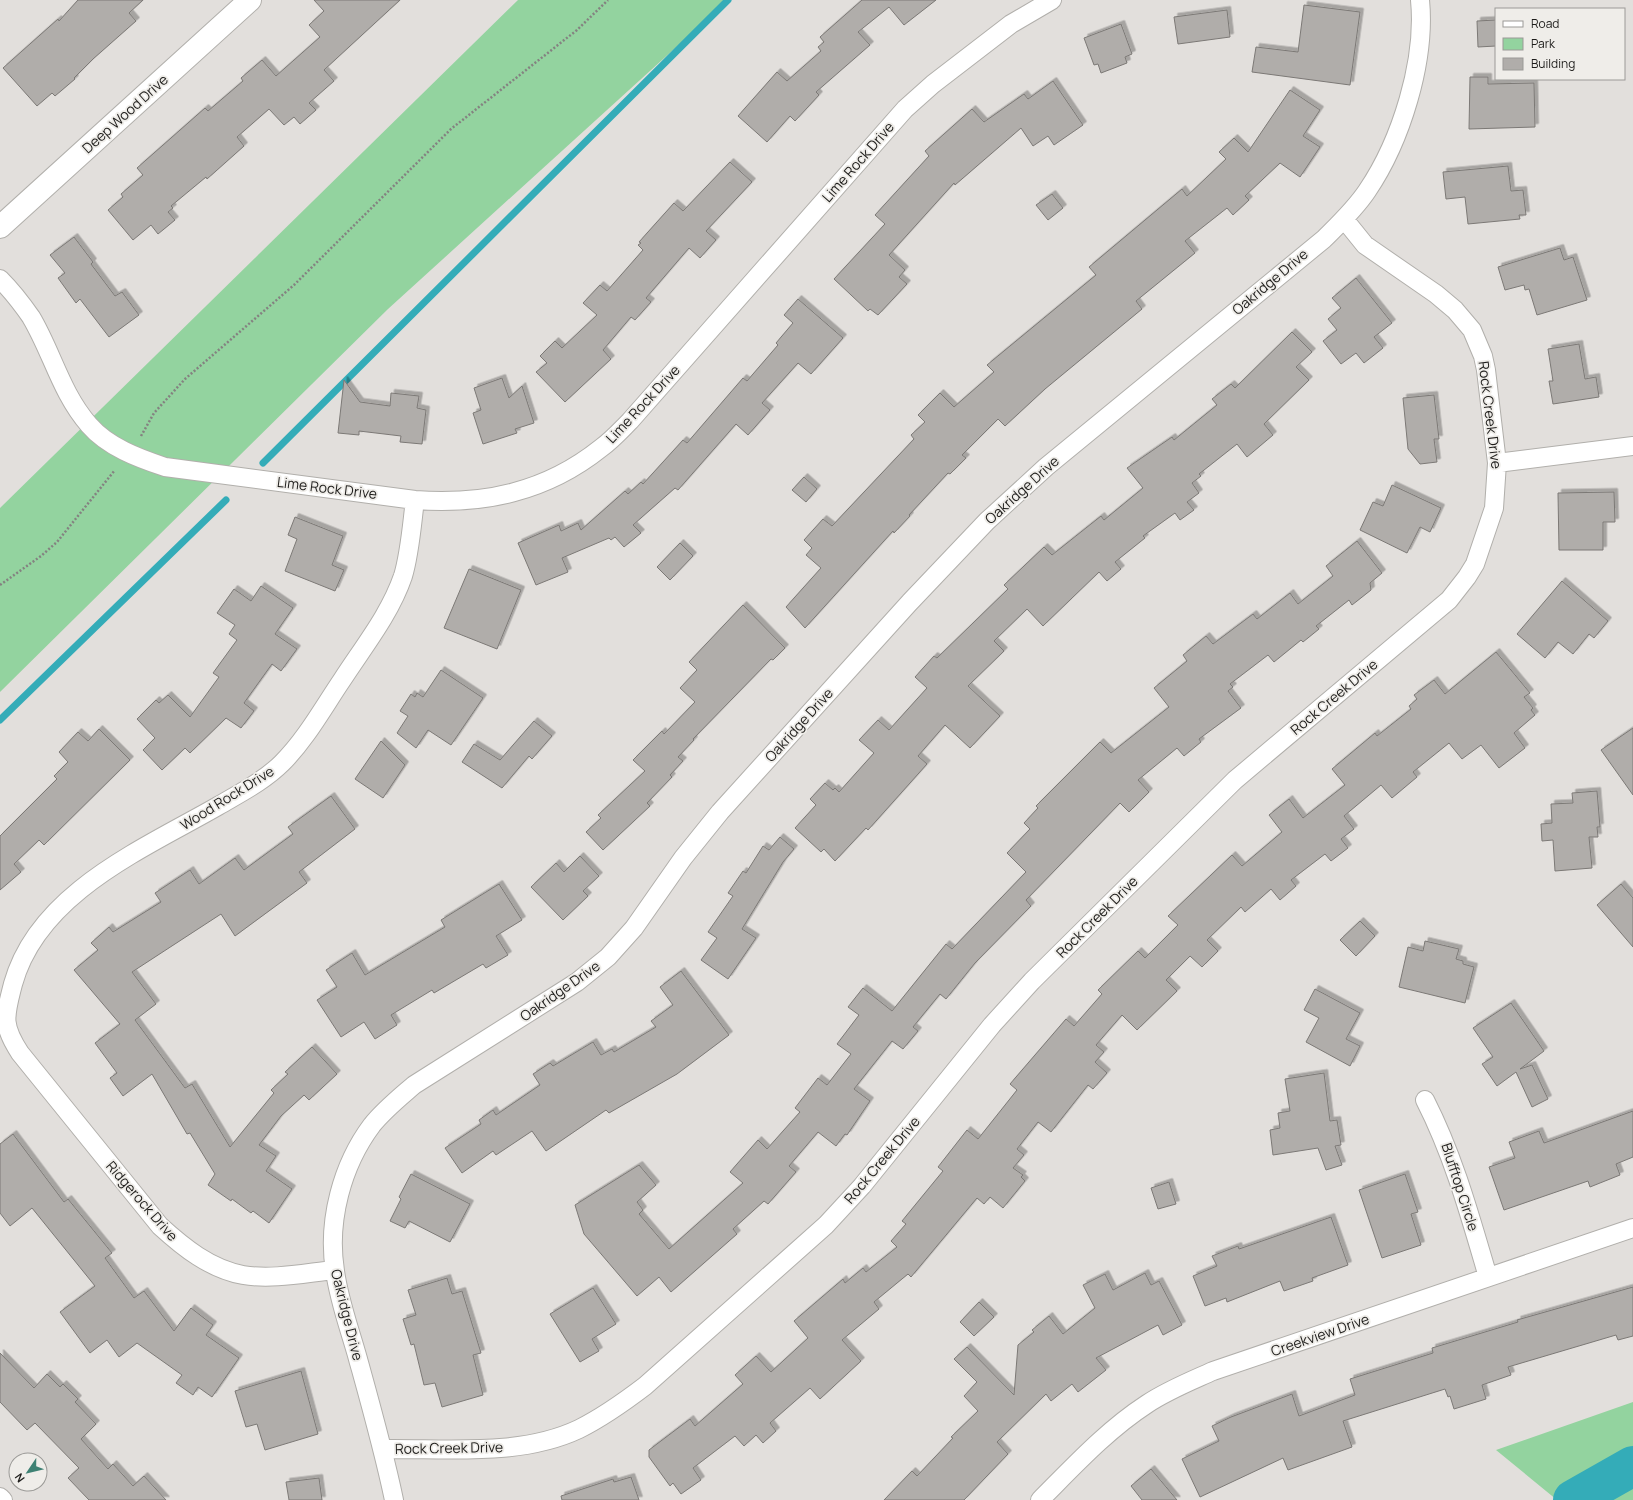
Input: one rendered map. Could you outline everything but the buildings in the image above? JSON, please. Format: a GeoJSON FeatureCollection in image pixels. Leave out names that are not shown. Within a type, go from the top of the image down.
{"type":"FeatureCollection","features":[{"type":"Feature","properties":{"kind":"street","name":"Deep Wood Drive"},"geometry":{"type":"LineString","coordinates":[[0,227],[250,0]]}},
{"type":"Feature","properties":{"kind":"street","name":"Lime Rock Drive"},"geometry":{"type":"LineString","coordinates":[[0,279],[30,317],[66,393],[89,425],[112,444],[137,458],[165,467],[415,500],[443,502],[480,500],[517,492],[570,469],[602,448],[630,421],[905,109],[933,84],[1011,24],[1052,0]]}},
{"type":"Feature","properties":{"kind":"street","name":"Oakridge Drive"},"geometry":{"type":"LineString","coordinates":[[394,1500],[383,1449],[334,1270],[333,1225],[338,1198],[356,1149],[372,1125],[391,1104],[414,1086],[577,982],[608,957],[634,928],[683,858],[720,812],[910,602],[987,521],[1046,467],[1324,239],[1344,219],[1366,191],[1382,167],[1399,128],[1414,77],[1419,43],[1420,0]]}},
{"type":"Feature","properties":{"kind":"street","name":"Rock Creek Drive"},"geometry":{"type":"LineString","coordinates":[[383,1449],[483,1450],[520,1446],[553,1438],[578,1429],[613,1410],[651,1380],[826,1225],[862,1186],[992,1025],[1027,986],[1235,780],[1449,600],[1475,564],[1494,508],[1497,464],[1483,356],[1472,330],[1455,310],[1436,294],[1365,245],[1344,219]]}},
{"type":"Feature","properties":{"kind":"street"},"geometry":{"type":"LineString","coordinates":[[1497,464],[1633,446]]}},
{"type":"Feature","properties":{"kind":"street","name":"Wood Rock Drive"},"geometry":{"type":"LineString","coordinates":[[3,1030],[17,971],[31,944],[50,920],[74,894],[99,873],[246,790],[270,774],[290,755],[318,716],[391,606],[403,574],[415,500]]}},
{"type":"Feature","properties":{"kind":"street","name":"Ridgerock Drive"},"geometry":{"type":"LineString","coordinates":[[3,1030],[160,1226],[182,1247],[209,1263],[242,1275],[267,1276],[334,1270]]}},
{"type":"Feature","properties":{"kind":"street","name":"Blufftop Circle"},"geometry":{"type":"LineString","coordinates":[[1425,1100],[1442,1134],[1462,1186],[1488,1277]]}},
{"type":"Feature","properties":{"kind":"street","name":"Creekview Drive"},"geometry":{"type":"LineString","coordinates":[[1040,1500],[1122,1422],[1148,1403],[1181,1385],[1213,1371],[1633,1228]]}},
{"type":"Feature","properties":{"kind":"street"},"geometry":{"type":"LineString","coordinates":[[0,1497],[3,1500]]}},
{"type":"Feature","properties":{"kind":"path"},"geometry":{"type":"LineString","coordinates":[[138,441],[154,414],[185,379],[294,285],[451,129],[577,30],[608,0]]}},
{"type":"Feature","properties":{"kind":"path"},"geometry":{"type":"LineString","coordinates":[[0,585],[41,556],[57,542],[118,466]]}},
{"type":"Feature","properties":{"kind":"green space"},"geometry":{"type":"Polygon","coordinates":[[[518,0],[728,0],[388,309],[0,692],[0,508],[518,0]]]}},
{"type":"Feature","properties":{"kind":"green space"},"geometry":{"type":"Polygon","coordinates":[[[1633,1402],[1633,1500],[1557,1500],[1496,1450],[1633,1402]]]}},
{"type":"Feature","properties":{"kind":"waterway"},"geometry":{"type":"LineString","coordinates":[[263,463],[728,0]]}},
{"type":"Feature","properties":{"kind":"waterway"},"geometry":{"type":"LineString","coordinates":[[0,720],[226,500]]}},
{"type":"Feature","properties":{"kind":"waterway"},"geometry":{"type":"LineString","coordinates":[[1573,1500],[1633,1466]]}}]}
